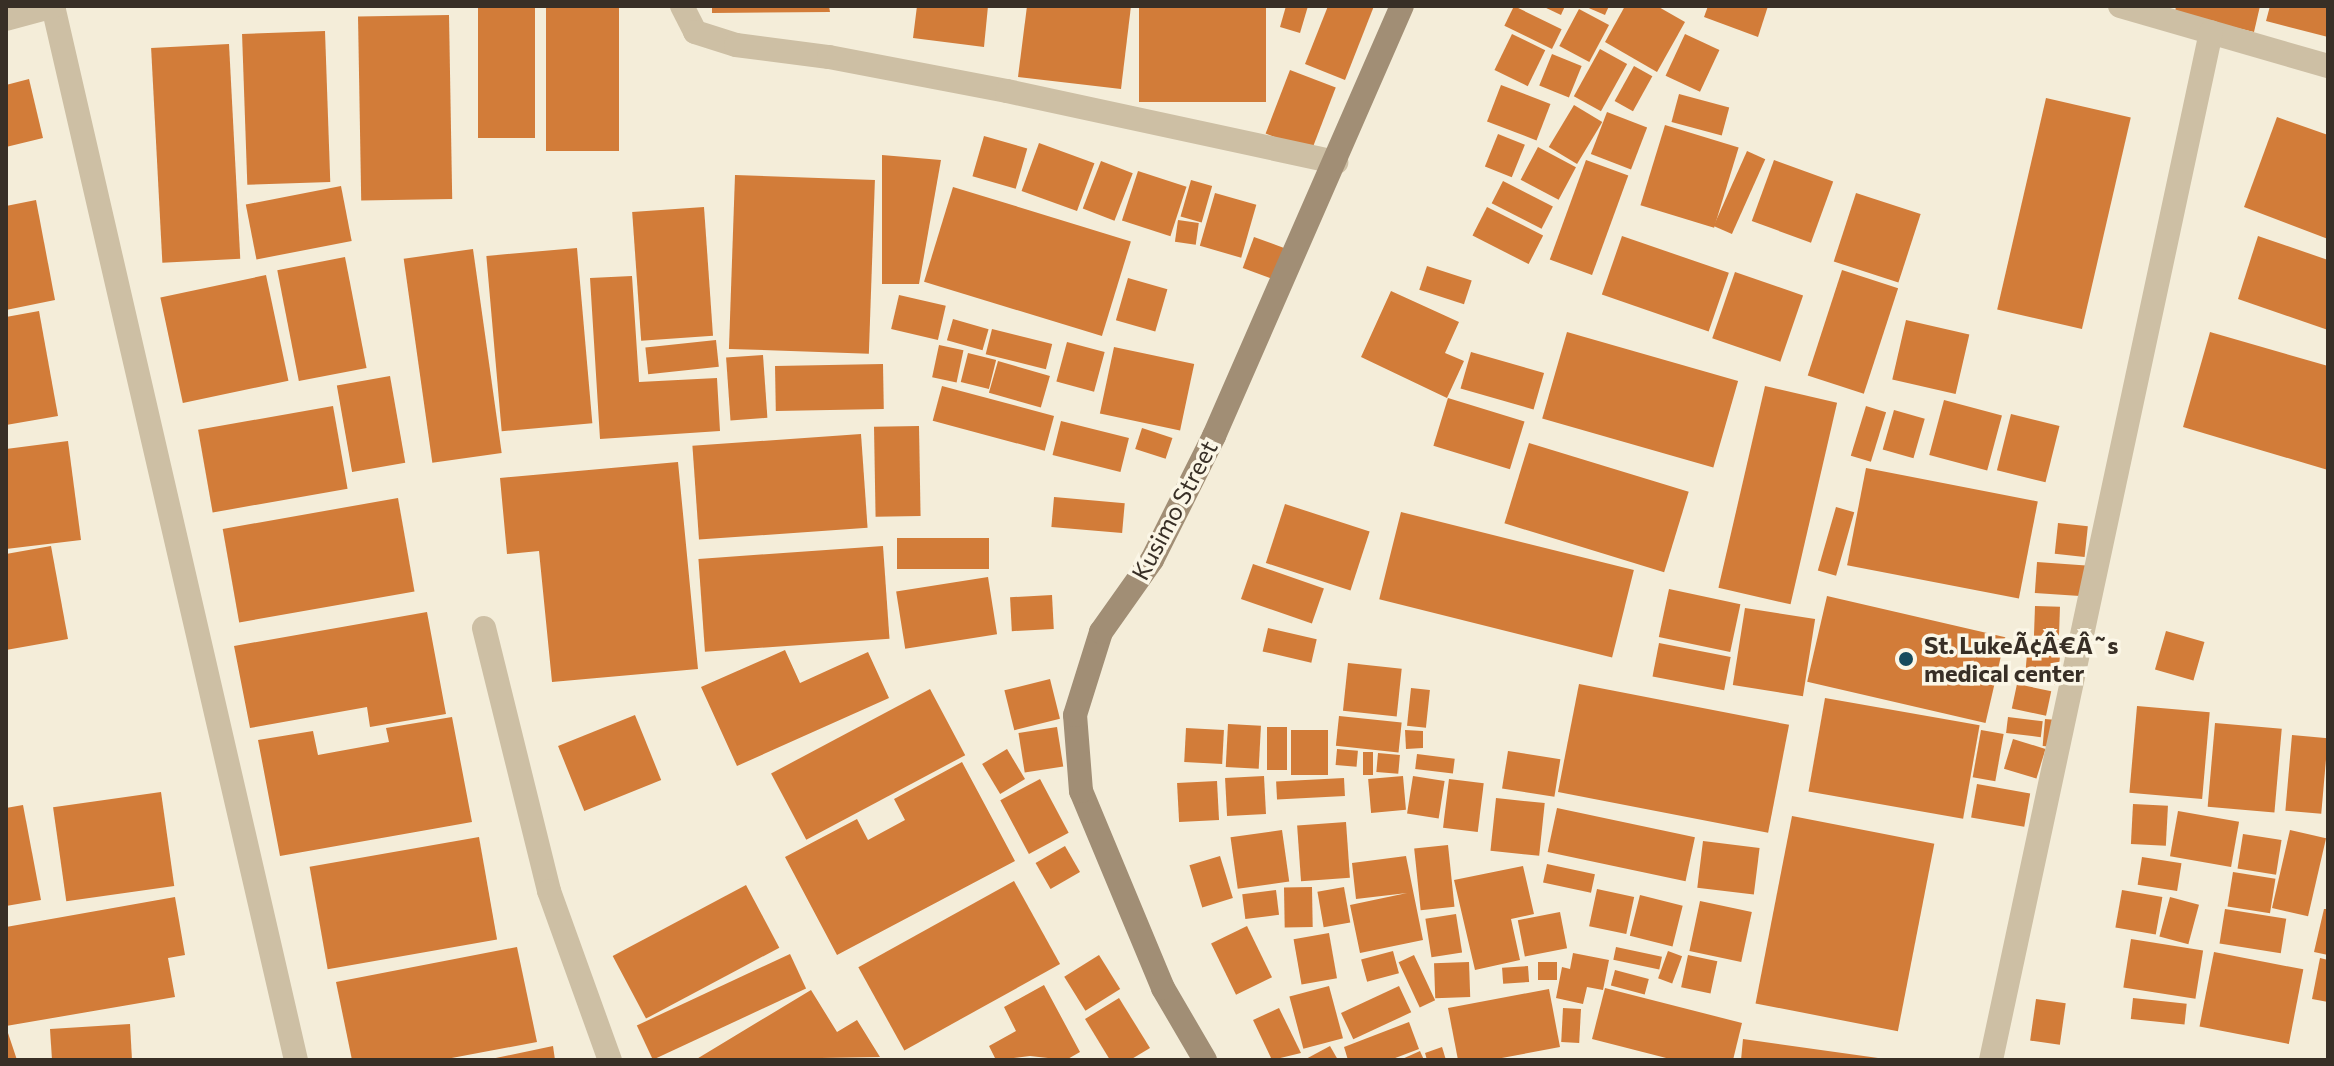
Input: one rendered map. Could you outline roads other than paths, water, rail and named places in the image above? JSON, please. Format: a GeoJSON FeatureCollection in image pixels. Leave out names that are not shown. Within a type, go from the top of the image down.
{"type":"FeatureCollection","features":[{"type":"Feature","properties":{"kind":"street"},"geometry":{"type":"LineString","coordinates":[[6,19],[54,6],[296,1060]]}},
{"type":"Feature","properties":{"kind":"street"},"geometry":{"type":"LineString","coordinates":[[682,6],[695,32],[736,45],[829,57],[1007,91],[1336,162]]}},
{"type":"Feature","properties":{"kind":"street","name":"Kusimo Street"},"geometry":{"type":"LineString","coordinates":[[1205,1060],[1163,988],[1081,791],[1075,715],[1101,632],[1152,560],[1187,491],[1336,162],[1402,6]]}},
{"type":"Feature","properties":{"kind":"street"},"geometry":{"type":"LineString","coordinates":[[2120,6],[2328,66]]}},
{"type":"Feature","properties":{"kind":"street"},"geometry":{"type":"LineString","coordinates":[[1991,1060],[2211,32]]}},
{"type":"Feature","properties":{"kind":"street"},"geometry":{"type":"LineString","coordinates":[[484,628],[549,891],[610,1060]]}},
{"type":"Feature","properties":{"kind":"place","name":"St. LukeÃ¢Â€Â˜s medical center"},"geometry":{"type":"Point","coordinates":[1906,659]}}]}
